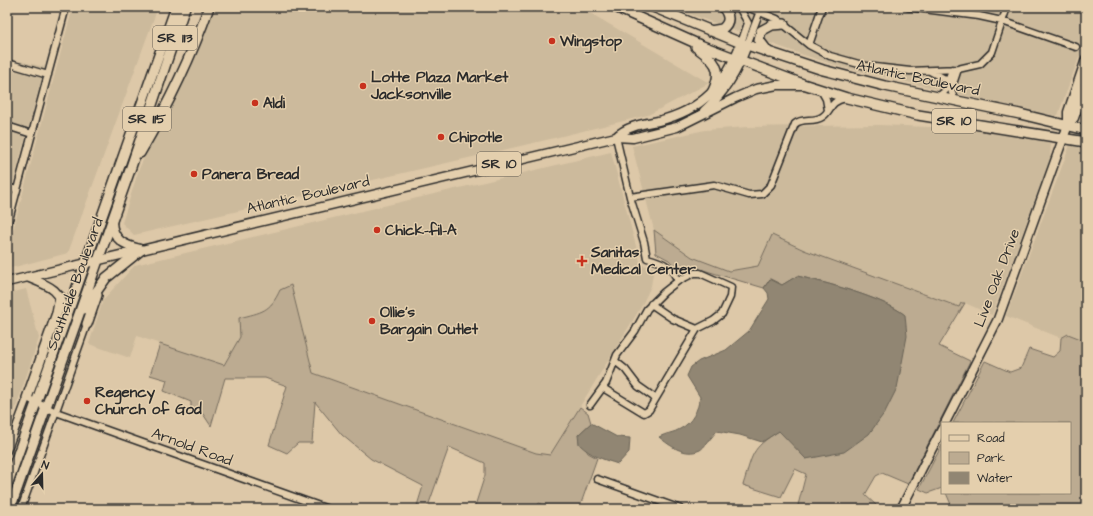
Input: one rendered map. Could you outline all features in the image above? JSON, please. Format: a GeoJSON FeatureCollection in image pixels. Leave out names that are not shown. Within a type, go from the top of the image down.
{"type":"FeatureCollection","features":[{"type":"Feature","properties":{"kind":"highway","name":"SR 115"},"geometry":{"type":"LineString","coordinates":[[160,50],[172,7]]}},
{"type":"Feature","properties":{"kind":"highway","name":"SR 113"},"geometry":{"type":"LineString","coordinates":[[160,50],[176,7]]}},
{"type":"Feature","properties":{"kind":"highway","name":"SR 113"},"geometry":{"type":"LineString","coordinates":[[165,68],[185,7]]}},
{"type":"Feature","properties":{"kind":"highway","name":"SR 115"},"geometry":{"type":"LineString","coordinates":[[165,68],[190,7]]}},
{"type":"Feature","properties":{"kind":"highway"},"geometry":{"type":"LineString","coordinates":[[130,170],[160,117],[194,47],[209,7]]}},
{"type":"Feature","properties":{"kind":"highway"},"geometry":{"type":"LineString","coordinates":[[615,7],[681,37],[738,60]]}},
{"type":"Feature","properties":{"kind":"highway"},"geometry":{"type":"LineString","coordinates":[[652,7],[710,32],[744,44]]}},
{"type":"Feature","properties":{"kind":"highway"},"geometry":{"type":"LineString","coordinates":[[710,32],[722,29],[728,23],[729,18],[723,7]]}},
{"type":"Feature","properties":{"kind":"highway"},"geometry":{"type":"LineString","coordinates":[[770,54],[759,40],[761,31],[772,25],[784,24]]}},
{"type":"Feature","properties":{"kind":"highway"},"geometry":{"type":"LineString","coordinates":[[681,37],[710,57],[716,65],[718,75],[714,91]]}},
{"type":"Feature","properties":{"kind":"highway","name":"Atlantic Boulevard"},"geometry":{"type":"LineString","coordinates":[[744,44],[770,54],[849,77],[1086,130]]}},
{"type":"Feature","properties":{"kind":"highway","name":"Southside Boulevard"},"geometry":{"type":"LineString","coordinates":[[7,485],[160,50]]}},
{"type":"Feature","properties":{"kind":"highway","name":"Atlantic Boulevard"},"geometry":{"type":"LineString","coordinates":[[738,60],[847,98],[918,115],[1063,137],[1086,142]]}},
{"type":"Feature","properties":{"kind":"highway","name":"Southside Boulevard"},"geometry":{"type":"LineString","coordinates":[[10,509],[165,68]]}},
{"type":"Feature","properties":{"kind":"highway"},"geometry":{"type":"LineString","coordinates":[[76,321],[106,278],[141,250]]}},
{"type":"Feature","properties":{"kind":"highway"},"geometry":{"type":"LineString","coordinates":[[87,324],[96,299],[106,278]]}},
{"type":"Feature","properties":{"kind":"highway"},"geometry":{"type":"LineString","coordinates":[[26,398],[57,313],[60,297]]}},
{"type":"Feature","properties":{"kind":"main road","name":"Atlantic Boulevard"},"geometry":{"type":"LineString","coordinates":[[616,137],[630,127],[683,113],[699,103],[714,91],[738,60],[744,44]]}},
{"type":"Feature","properties":{"kind":"main road"},"geometry":{"type":"LineString","coordinates":[[1068,125],[1068,112],[1086,59]]}},
{"type":"Feature","properties":{"kind":"main road"},"geometry":{"type":"LineString","coordinates":[[693,121],[725,89],[738,60]]}},
{"type":"Feature","properties":{"kind":"main road"},"geometry":{"type":"LineString","coordinates":[[1068,125],[1074,118],[1086,84]]}},
{"type":"Feature","properties":{"kind":"main road","name":"Atlantic Boulevard"},"geometry":{"type":"LineString","coordinates":[[7,282],[616,137],[633,138],[672,129],[693,121],[735,98],[761,88],[792,85],[821,90]]}},
{"type":"Feature","properties":{"kind":"main road","name":"Live Oak Drive"},"geometry":{"type":"LineString","coordinates":[[946,422],[998,319],[1068,125]]}},
{"type":"Feature","properties":{"kind":"main road"},"geometry":{"type":"LineString","coordinates":[[112,222],[113,234],[119,241],[128,246],[141,250]]}},
{"type":"Feature","properties":{"kind":"main road"},"geometry":{"type":"LineString","coordinates":[[26,277],[49,286],[60,297],[66,315]]}},
{"type":"Feature","properties":{"kind":"main road"},"geometry":{"type":"LineString","coordinates":[[900,509],[941,431]]}},
{"type":"Feature","properties":{"kind":"street"},"geometry":{"type":"LineString","coordinates":[[7,227],[65,7]]}},
{"type":"Feature","properties":{"kind":"street"},"geometry":{"type":"LineString","coordinates":[[738,7],[748,23]]}},
{"type":"Feature","properties":{"kind":"street"},"geometry":{"type":"LineString","coordinates":[[809,45],[822,7]]}},
{"type":"Feature","properties":{"kind":"street"},"geometry":{"type":"LineString","coordinates":[[908,7],[979,16],[1002,21],[1076,47]]}},
{"type":"Feature","properties":{"kind":"street"},"geometry":{"type":"LineString","coordinates":[[744,44],[750,8],[760,11],[784,24],[809,45],[830,56],[866,66],[894,70],[929,71],[974,67],[985,61],[992,52],[1007,7]]}},
{"type":"Feature","properties":{"kind":"street"},"geometry":{"type":"LineString","coordinates":[[744,44],[760,11]]}},
{"type":"Feature","properties":{"kind":"street"},"geometry":{"type":"LineString","coordinates":[[7,63],[48,75]]}},
{"type":"Feature","properties":{"kind":"street"},"geometry":{"type":"LineString","coordinates":[[938,97],[945,91],[952,69]]}},
{"type":"Feature","properties":{"kind":"street"},"geometry":{"type":"LineString","coordinates":[[955,101],[951,90],[958,69]]}},
{"type":"Feature","properties":{"kind":"street"},"geometry":{"type":"LineString","coordinates":[[929,71],[943,78],[947,85]]}},
{"type":"Feature","properties":{"kind":"street"},"geometry":{"type":"LineString","coordinates":[[821,90],[826,100],[828,110]]}},
{"type":"Feature","properties":{"kind":"street"},"geometry":{"type":"LineString","coordinates":[[630,197],[714,185],[749,195],[762,194],[771,185],[794,125],[801,120],[820,118],[835,102],[847,98]]}},
{"type":"Feature","properties":{"kind":"street"},"geometry":{"type":"LineString","coordinates":[[7,126],[32,134]]}},
{"type":"Feature","properties":{"kind":"street"},"geometry":{"type":"LineString","coordinates":[[616,137],[630,197],[644,242],[647,258],[666,264],[671,268],[678,281]]}},
{"type":"Feature","properties":{"kind":"street"},"geometry":{"type":"LineString","coordinates":[[7,187],[17,190]]}},
{"type":"Feature","properties":{"kind":"street"},"geometry":{"type":"LineString","coordinates":[[590,405],[603,388],[615,361],[651,304],[678,281],[694,273],[700,273],[731,286],[730,298],[719,317],[697,329],[649,410],[644,413],[603,388]]}},
{"type":"Feature","properties":{"kind":"street"},"geometry":{"type":"LineString","coordinates":[[651,304],[673,319],[697,329]]}},
{"type":"Feature","properties":{"kind":"street"},"geometry":{"type":"LineString","coordinates":[[21,509],[87,324]]}},
{"type":"Feature","properties":{"kind":"street"},"geometry":{"type":"LineString","coordinates":[[615,361],[625,369],[638,386],[655,398]]}},
{"type":"Feature","properties":{"kind":"street"},"geometry":{"type":"LineString","coordinates":[[7,452],[26,398]]}},
{"type":"Feature","properties":{"kind":"street","name":"Arnold Road"},"geometry":{"type":"LineString","coordinates":[[26,398],[56,412],[328,509]]}},
{"type":"Feature","properties":{"kind":"street"},"geometry":{"type":"LineString","coordinates":[[597,479],[681,509]]}},
{"type":"Feature","properties":{"kind":"shaded area"},"geometry":{"type":"Polygon","coordinates":[[[73,7],[158,7],[68,253],[7,269],[7,252],[73,7]]]}},
{"type":"Feature","properties":{"kind":"shaded area"},"geometry":{"type":"Polygon","coordinates":[[[212,7],[580,7],[709,83],[648,115],[134,235],[122,223],[139,169],[212,7]]]}},
{"type":"Feature","properties":{"kind":"shaded area"},"geometry":{"type":"Polygon","coordinates":[[[670,7],[1086,7],[1086,38],[1058,115],[1056,116],[841,67],[670,7]]]}},
{"type":"Feature","properties":{"kind":"shaded area"},"geometry":{"type":"Polygon","coordinates":[[[19,61],[45,67],[7,204],[7,69],[16,72],[19,61]]]}},
{"type":"Feature","properties":{"kind":"shaded area"},"geometry":{"type":"Polygon","coordinates":[[[879,125],[954,128],[1051,141],[1050,159],[992,315],[965,303],[961,303],[959,307],[804,250],[772,236],[758,266],[729,271],[692,257],[654,230],[632,146],[705,130],[748,127],[879,125]]]}},
{"type":"Feature","properties":{"kind":"shaded area"},"geometry":{"type":"Polygon","coordinates":[[[1070,145],[1086,149],[1086,341],[1068,334],[1061,338],[1006,316],[1070,145]]]}},
{"type":"Feature","properties":{"kind":"shaded area"},"geometry":{"type":"Polygon","coordinates":[[[611,152],[641,265],[654,267],[651,286],[641,307],[550,455],[536,453],[313,373],[291,285],[280,290],[274,303],[266,311],[239,318],[240,337],[224,366],[137,336],[130,358],[89,344],[103,300],[135,265],[611,152]]]}},
{"type":"Feature","properties":{"kind":"shaded area"},"geometry":{"type":"Polygon","coordinates":[[[26,289],[39,338],[7,434],[7,294],[26,289]]]}},
{"type":"Feature","properties":{"kind":"green space"},"geometry":{"type":"Polygon","coordinates":[[[654,230],[692,257],[729,271],[758,266],[772,235],[804,250],[959,307],[961,303],[965,303],[939,346],[970,361],[908,484],[882,473],[876,476],[865,495],[876,505],[874,509],[797,509],[806,474],[795,469],[781,497],[743,485],[751,459],[758,448],[779,431],[905,315],[869,297],[838,286],[797,276],[782,285],[770,279],[764,288],[693,267],[682,274],[669,260],[656,253],[654,230]]]}},
{"type":"Feature","properties":{"kind":"green space"},"geometry":{"type":"Polygon","coordinates":[[[291,285],[313,373],[536,453],[550,455],[580,407],[588,413],[591,423],[578,435],[588,453],[597,458],[579,509],[557,509],[539,503],[535,509],[474,509],[485,475],[485,463],[449,447],[427,509],[416,509],[423,486],[371,459],[342,435],[315,402],[312,443],[298,443],[287,453],[269,445],[287,386],[265,378],[225,378],[211,426],[203,414],[191,409],[191,402],[164,391],[167,380],[150,375],[160,344],[224,365],[240,337],[239,318],[254,314],[269,307],[280,290],[291,285]]]}},
{"type":"Feature","properties":{"kind":"green space"},"geometry":{"type":"Polygon","coordinates":[[[1068,334],[1086,341],[1086,509],[953,509],[946,494],[1071,494],[1071,422],[954,422],[985,361],[1010,372],[1021,368],[1029,349],[1053,357],[1060,351],[1061,338],[1068,334]]]}},
{"type":"Feature","properties":{"kind":"green space"},"geometry":{"type":"Polygon","coordinates":[[[941,447],[941,488],[928,493],[919,489],[941,447]]]}},
{"type":"Feature","properties":{"kind":"water"},"geometry":{"type":"Polygon","coordinates":[[[797,276],[838,286],[869,297],[905,315],[907,336],[897,388],[885,412],[869,434],[844,452],[806,459],[779,431],[762,442],[740,435],[717,431],[700,450],[694,452],[678,450],[659,437],[675,431],[688,423],[698,407],[700,397],[687,376],[691,367],[699,361],[726,350],[749,331],[769,299],[768,293],[764,288],[770,279],[782,285],[797,276]]]}},
{"type":"Feature","properties":{"kind":"water"},"geometry":{"type":"Polygon","coordinates":[[[591,423],[617,437],[630,438],[629,452],[618,464],[592,454],[579,444],[578,435],[591,423]]]}},
{"type":"Feature","properties":{"kind":"place","name":"Wingstop"},"geometry":{"type":"Point","coordinates":[552,41]}},
{"type":"Feature","properties":{"kind":"place","name":"Lotte Plaza Market Jacksonville"},"geometry":{"type":"Point","coordinates":[363,86]}},
{"type":"Feature","properties":{"kind":"place","name":"Aldi"},"geometry":{"type":"Point","coordinates":[255,103]}},
{"type":"Feature","properties":{"kind":"place","name":"Chipotle"},"geometry":{"type":"Point","coordinates":[441,137]}},
{"type":"Feature","properties":{"kind":"place","name":"Panera Bread"},"geometry":{"type":"Point","coordinates":[194,174]}},
{"type":"Feature","properties":{"kind":"place","name":"Chick-fil-A"},"geometry":{"type":"Point","coordinates":[377,230]}},
{"type":"Feature","properties":{"kind":"place","name":"Sanitas Medical Center"},"geometry":{"type":"Point","coordinates":[582,261]}},
{"type":"Feature","properties":{"kind":"place","name":"Ollie's Bargain Outlet"},"geometry":{"type":"Point","coordinates":[372,321]}},
{"type":"Feature","properties":{"kind":"place","name":"Regency Church of God"},"geometry":{"type":"Point","coordinates":[87,401]}}]}
